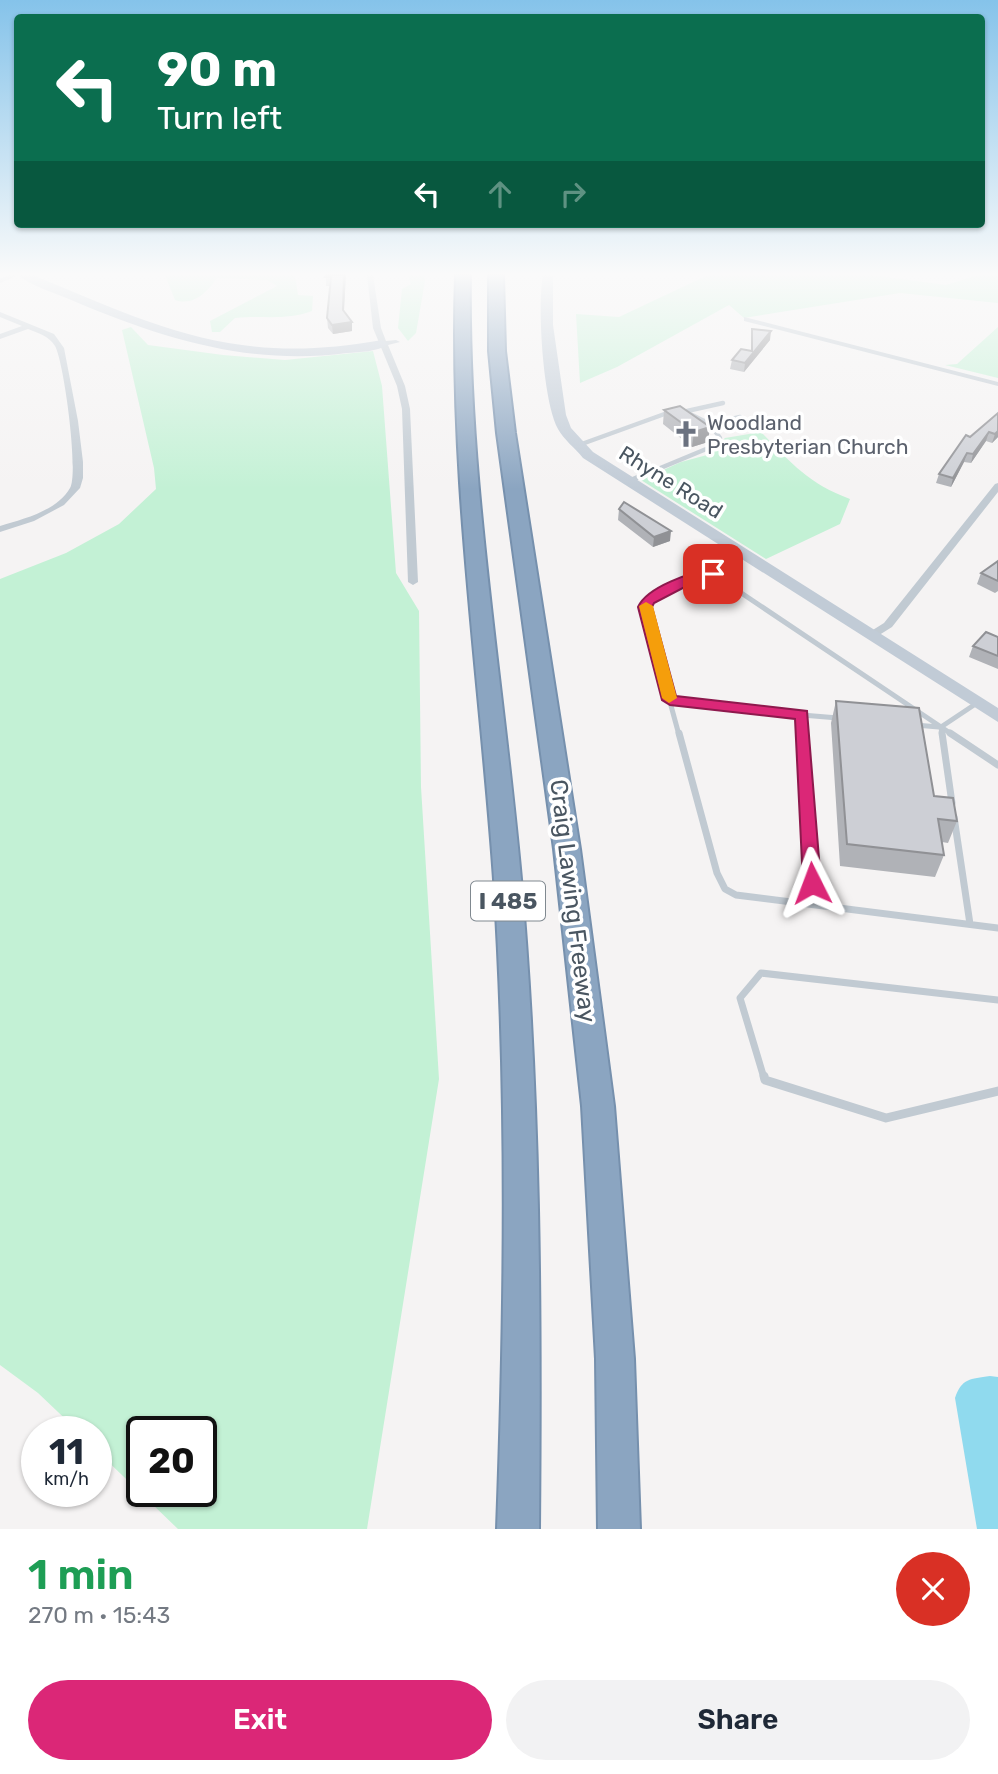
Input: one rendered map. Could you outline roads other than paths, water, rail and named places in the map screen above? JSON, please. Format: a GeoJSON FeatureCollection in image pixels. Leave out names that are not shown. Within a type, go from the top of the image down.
{"type":"FeatureCollection","features":[{"type":"Feature","properties":{"kind":"highway","name":"I 485"},"geometry":{"type":"LineString","coordinates":[[461,346],[465,438],[516,996],[522,1159],[524,1340],[518,1529]]}},
{"type":"Feature","properties":{"kind":"highway","name":"Craig Lawing Freeway"},"geometry":{"type":"LineString","coordinates":[[497,346],[506,433],[571,876],[598,1106],[615,1359],[619,1529]]}},
{"type":"Feature","properties":{"kind":"street"},"geometry":{"type":"LineString","coordinates":[[0,529],[52,507],[74,489],[79,479],[78,454],[59,346]]}},
{"type":"Feature","properties":{"kind":"street"},"geometry":{"type":"LineString","coordinates":[[223,346],[240,350],[306,353],[362,346]]}},
{"type":"Feature","properties":{"kind":"street"},"geometry":{"type":"LineString","coordinates":[[383,346],[401,386],[406,409],[413,582]]}},
{"type":"Feature","properties":{"kind":"street","name":"Rhyne Road"},"geometry":{"type":"LineString","coordinates":[[550,346],[554,395],[563,427],[588,455],[998,716]]}},
{"type":"Feature","properties":{"kind":"street"},"geometry":{"type":"LineString","coordinates":[[853,346],[998,384]]}},
{"type":"Feature","properties":{"kind":"street"},"geometry":{"type":"LineString","coordinates":[[872,635],[888,625],[998,486]]}},
{"type":"Feature","properties":{"kind":"lane"},"geometry":{"type":"LineString","coordinates":[[579,445],[672,411],[685,412],[723,403]]}},
{"type":"Feature","properties":{"kind":"lane"},"geometry":{"type":"LineString","coordinates":[[629,481],[712,447],[720,438],[710,424],[685,412]]}},
{"type":"Feature","properties":{"kind":"lane"},"geometry":{"type":"LineString","coordinates":[[710,424],[740,416]]}},
{"type":"Feature","properties":{"kind":"lane"},"geometry":{"type":"LineString","coordinates":[[998,765],[713,574],[697,575],[648,600],[645,607],[717,873],[725,890],[736,895],[998,928]]}},
{"type":"Feature","properties":{"kind":"lane"},"geometry":{"type":"LineString","coordinates":[[670,700],[851,719]]}},
{"type":"Feature","properties":{"kind":"lane"},"geometry":{"type":"LineString","coordinates":[[902,723],[941,727],[977,703]]}},
{"type":"Feature","properties":{"kind":"lane"},"geometry":{"type":"LineString","coordinates":[[802,715],[813,904]]}},
{"type":"Feature","properties":{"kind":"lane"},"geometry":{"type":"LineString","coordinates":[[941,727],[970,924]]}},
{"type":"Feature","properties":{"kind":"lane"},"geometry":{"type":"LineString","coordinates":[[998,1000],[761,974],[740,998],[765,1080],[886,1118],[998,1091]]}},
{"type":"Feature","properties":{"kind":"water"},"geometry":{"type":"Polygon","coordinates":[[[990,1376],[998,1377],[998,1529],[977,1529],[955,1398],[964,1383],[990,1376]]]}},
{"type":"Feature","properties":{"kind":"place","name":"Woodland Presbyterian Church"},"geometry":{"type":"Point","coordinates":[686,434]}}]}
